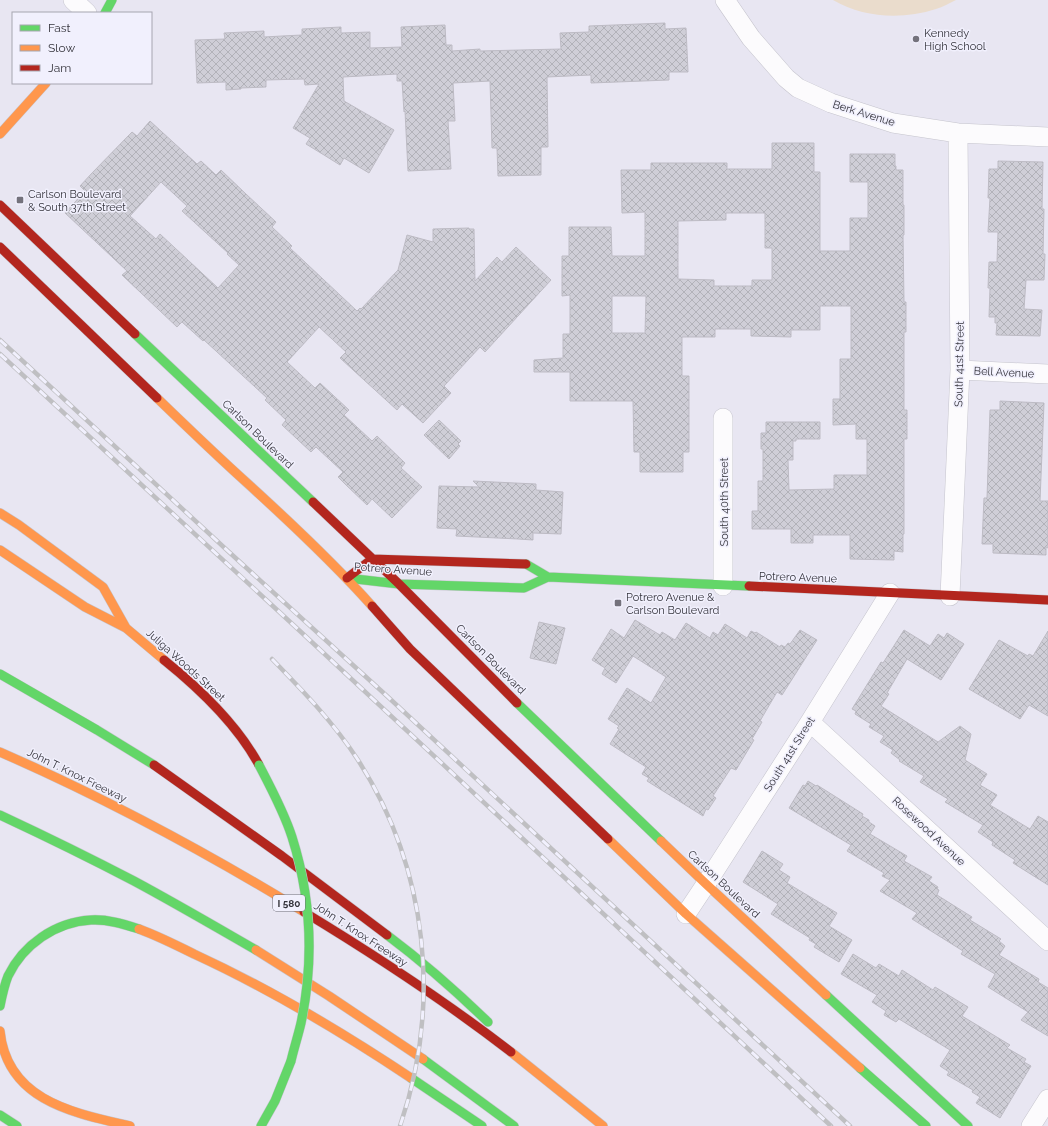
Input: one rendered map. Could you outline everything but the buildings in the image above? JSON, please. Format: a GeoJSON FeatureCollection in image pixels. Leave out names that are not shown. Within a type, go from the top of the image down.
{"type":"FeatureCollection","features":[{"type":"Feature","properties":{"kind":"main road"},"geometry":{"type":"LineString","coordinates":[[106,12],[112,0]]}},
{"type":"Feature","properties":{"kind":"main road"},"geometry":{"type":"LineString","coordinates":[[0,134],[45,84]]}},
{"type":"Feature","properties":{"kind":"main road","name":"Carlson Boulevard"},"geometry":{"type":"LineString","coordinates":[[0,205],[398,584],[516,702],[706,884],[968,1126]]}},
{"type":"Feature","properties":{"kind":"main road"},"geometry":{"type":"LineString","coordinates":[[0,247],[209,448],[315,546],[347,578],[410,649],[686,914],[926,1126]]}},
{"type":"Feature","properties":{"kind":"main road","name":"Juliga Woods Street"},"geometry":{"type":"LineString","coordinates":[[0,513],[19,525],[103,587],[126,628]]}},
{"type":"Feature","properties":{"kind":"main road","name":"Juliga Woods Street"},"geometry":{"type":"LineString","coordinates":[[0,550],[85,607],[126,628],[186,678],[233,727],[252,752],[277,798],[292,835],[301,868],[307,903],[310,944],[308,980],[302,1021],[291,1061],[275,1101],[261,1126]]}},
{"type":"Feature","properties":{"kind":"main road","name":"Potrero Avenue"},"geometry":{"type":"LineString","coordinates":[[347,578],[372,559],[525,564],[548,577],[1048,600]]}},
{"type":"Feature","properties":{"kind":"main road","name":"Potrero Avenue"},"geometry":{"type":"LineString","coordinates":[[347,578],[398,584],[524,588],[548,577]]}},
{"type":"Feature","properties":{"kind":"main road"},"geometry":{"type":"LineString","coordinates":[[0,674],[148,761],[332,893],[437,974],[557,1089]]}},
{"type":"Feature","properties":{"kind":"main road","name":"John T. Knox Freeway"},"geometry":{"type":"LineString","coordinates":[[0,752],[53,776],[167,834],[228,867],[314,917],[456,1012],[496,1041],[603,1126]]}},
{"type":"Feature","properties":{"kind":"main road"},"geometry":{"type":"LineString","coordinates":[[0,814],[146,887],[256,949],[363,1018],[514,1126]]}},
{"type":"Feature","properties":{"kind":"main road"},"geometry":{"type":"LineString","coordinates":[[0,1006],[4,987],[15,964],[25,951],[50,932],[63,925],[92,920],[122,924],[155,936],[253,982],[372,1052],[482,1126]]}},
{"type":"Feature","properties":{"kind":"main road"},"geometry":{"type":"LineString","coordinates":[[0,1031],[4,1052],[10,1066],[29,1090],[57,1106],[73,1112],[130,1126]]}},
{"type":"Feature","properties":{"kind":"main road"},"geometry":{"type":"LineString","coordinates":[[0,1115],[17,1126]]}},
{"type":"Feature","properties":{"kind":"street"},"geometry":{"type":"LineString","coordinates":[[73,0],[86,12]]}},
{"type":"Feature","properties":{"kind":"street","name":"Berk Avenue"},"geometry":{"type":"LineString","coordinates":[[725,0],[750,38],[786,78],[798,88],[832,103],[893,123],[958,133],[1048,137]]}},
{"type":"Feature","properties":{"kind":"street","name":"South 41st Street"},"geometry":{"type":"LineString","coordinates":[[950,596],[960,370],[958,133]]}},
{"type":"Feature","properties":{"kind":"street","name":"Bell Avenue"},"geometry":{"type":"LineString","coordinates":[[960,370],[1048,374]]}},
{"type":"Feature","properties":{"kind":"street","name":"South 40th Street"},"geometry":{"type":"LineString","coordinates":[[723,418],[723,586]]}},
{"type":"Feature","properties":{"kind":"street","name":"South 41st Street"},"geometry":{"type":"LineString","coordinates":[[686,914],[810,722],[890,593]]}},
{"type":"Feature","properties":{"kind":"street","name":"Rosewood Avenue"},"geometry":{"type":"LineString","coordinates":[[810,722],[1048,941]]}},
{"type":"Feature","properties":{"kind":"street"},"geometry":{"type":"LineString","coordinates":[[1031,1126],[1048,1099]]}},
{"type":"Feature","properties":{"kind":"shaded area"},"geometry":{"type":"Polygon","coordinates":[[[833,0],[956,0],[939,8],[923,13],[897,16],[870,14],[857,11],[833,0]]]}},
{"type":"Feature","properties":{"kind":"railway"},"geometry":{"type":"LineString","coordinates":[[0,340],[388,697],[850,1126]]}},
{"type":"Feature","properties":{"kind":"railway"},"geometry":{"type":"LineString","coordinates":[[0,354],[831,1126]]}},
{"type":"Feature","properties":{"kind":"railway"},"geometry":{"type":"LineString","coordinates":[[272,659],[307,695],[339,733],[358,760],[382,802],[400,846],[413,892],[421,938],[424,985],[421,1033],[413,1080],[400,1126]]}},
{"type":"Feature","properties":{"kind":"traffic: fast"},"geometry":{"type":"LineString","coordinates":[[106,12],[112,0]]}},
{"type":"Feature","properties":{"kind":"traffic: fast"},"geometry":{"type":"LineString","coordinates":[[135,334],[313,502]]}},
{"type":"Feature","properties":{"kind":"traffic: fast"},"geometry":{"type":"LineString","coordinates":[[526,564],[548,577],[749,586]]}},
{"type":"Feature","properties":{"kind":"traffic: fast"},"geometry":{"type":"LineString","coordinates":[[347,578],[399,584],[524,588],[548,577]]}},
{"type":"Feature","properties":{"kind":"traffic: fast"},"geometry":{"type":"LineString","coordinates":[[0,674],[154,765]]}},
{"type":"Feature","properties":{"kind":"traffic: fast"},"geometry":{"type":"LineString","coordinates":[[517,703],[661,841]]}},
{"type":"Feature","properties":{"kind":"traffic: fast"},"geometry":{"type":"LineString","coordinates":[[259,765],[273,791],[289,828],[298,860],[307,906],[309,953],[308,976],[301,1023],[291,1061]]}},
{"type":"Feature","properties":{"kind":"traffic: fast"},"geometry":{"type":"LineString","coordinates":[[0,815],[134,881],[256,950]]}},
{"type":"Feature","properties":{"kind":"traffic: fast"},"geometry":{"type":"LineString","coordinates":[[0,1006],[8,976],[14,965],[31,945],[53,930],[65,925],[91,920],[115,922],[139,929]]}},
{"type":"Feature","properties":{"kind":"traffic: fast"},"geometry":{"type":"LineString","coordinates":[[387,935],[439,977],[488,1022]]}},
{"type":"Feature","properties":{"kind":"traffic: fast"},"geometry":{"type":"LineString","coordinates":[[826,995],[968,1126]]}},
{"type":"Feature","properties":{"kind":"traffic: fast"},"geometry":{"type":"LineString","coordinates":[[423,1059],[514,1126]]}},
{"type":"Feature","properties":{"kind":"traffic: fast"},"geometry":{"type":"LineString","coordinates":[[261,1126],[275,1101],[291,1061]]}},
{"type":"Feature","properties":{"kind":"traffic: fast"},"geometry":{"type":"LineString","coordinates":[[860,1068],[926,1126]]}},
{"type":"Feature","properties":{"kind":"traffic: fast"},"geometry":{"type":"LineString","coordinates":[[411,1078],[482,1126]]}},
{"type":"Feature","properties":{"kind":"traffic: fast"},"geometry":{"type":"LineString","coordinates":[[0,1115],[17,1126]]}},
{"type":"Feature","properties":{"kind":"traffic: slow"},"geometry":{"type":"LineString","coordinates":[[0,134],[45,84]]}},
{"type":"Feature","properties":{"kind":"traffic: slow"},"geometry":{"type":"LineString","coordinates":[[157,398],[311,542],[372,606]]}},
{"type":"Feature","properties":{"kind":"traffic: slow"},"geometry":{"type":"LineString","coordinates":[[0,513],[19,525],[103,587],[126,628]]}},
{"type":"Feature","properties":{"kind":"traffic: slow"},"geometry":{"type":"LineString","coordinates":[[0,550],[85,607],[126,628],[164,660]]}},
{"type":"Feature","properties":{"kind":"traffic: slow"},"geometry":{"type":"LineString","coordinates":[[0,752],[78,788],[155,827],[230,868],[304,912]]}},
{"type":"Feature","properties":{"kind":"traffic: slow"},"geometry":{"type":"LineString","coordinates":[[608,839],[686,914],[860,1068]]}},
{"type":"Feature","properties":{"kind":"traffic: slow"},"geometry":{"type":"LineString","coordinates":[[661,841],[826,995]]}},
{"type":"Feature","properties":{"kind":"traffic: slow"},"geometry":{"type":"LineString","coordinates":[[139,929],[222,967],[278,996],[359,1044],[411,1078]]}},
{"type":"Feature","properties":{"kind":"traffic: slow"},"geometry":{"type":"LineString","coordinates":[[256,950],[329,996],[423,1059]]}},
{"type":"Feature","properties":{"kind":"traffic: slow"},"geometry":{"type":"LineString","coordinates":[[0,1031],[5,1055],[15,1074],[29,1088],[47,1100],[66,1109],[87,1116],[130,1126]]}},
{"type":"Feature","properties":{"kind":"traffic: slow"},"geometry":{"type":"LineString","coordinates":[[511,1052],[603,1126]]}},
{"type":"Feature","properties":{"kind":"traffic: jam"},"geometry":{"type":"LineString","coordinates":[[0,205],[135,334]]}},
{"type":"Feature","properties":{"kind":"traffic: jam"},"geometry":{"type":"LineString","coordinates":[[0,247],[157,398]]}},
{"type":"Feature","properties":{"kind":"traffic: jam"},"geometry":{"type":"LineString","coordinates":[[313,502],[399,584],[517,703]]}},
{"type":"Feature","properties":{"kind":"traffic: jam"},"geometry":{"type":"LineString","coordinates":[[347,578],[372,559],[526,564]]}},
{"type":"Feature","properties":{"kind":"traffic: jam"},"geometry":{"type":"LineString","coordinates":[[749,586],[1048,600]]}},
{"type":"Feature","properties":{"kind":"traffic: jam"},"geometry":{"type":"LineString","coordinates":[[372,606],[410,649],[608,839]]}},
{"type":"Feature","properties":{"kind":"traffic: jam"},"geometry":{"type":"LineString","coordinates":[[164,660],[204,695],[229,721],[240,735],[259,765]]}},
{"type":"Feature","properties":{"kind":"traffic: jam"},"geometry":{"type":"LineString","coordinates":[[154,765],[282,856],[387,935]]}},
{"type":"Feature","properties":{"kind":"traffic: jam"},"geometry":{"type":"LineString","coordinates":[[304,912],[409,979],[511,1052]]}},
{"type":"Feature","properties":{"kind":"place","name":"Kennedy High School"},"geometry":{"type":"Point","coordinates":[916,39]}},
{"type":"Feature","properties":{"kind":"place","name":"Carlson Boulevard & South 37th Street"},"geometry":{"type":"Point","coordinates":[20,200]}},
{"type":"Feature","properties":{"kind":"place","name":"Potrero Avenue & Carlson Boulevard"},"geometry":{"type":"Point","coordinates":[618,603]}}]}
